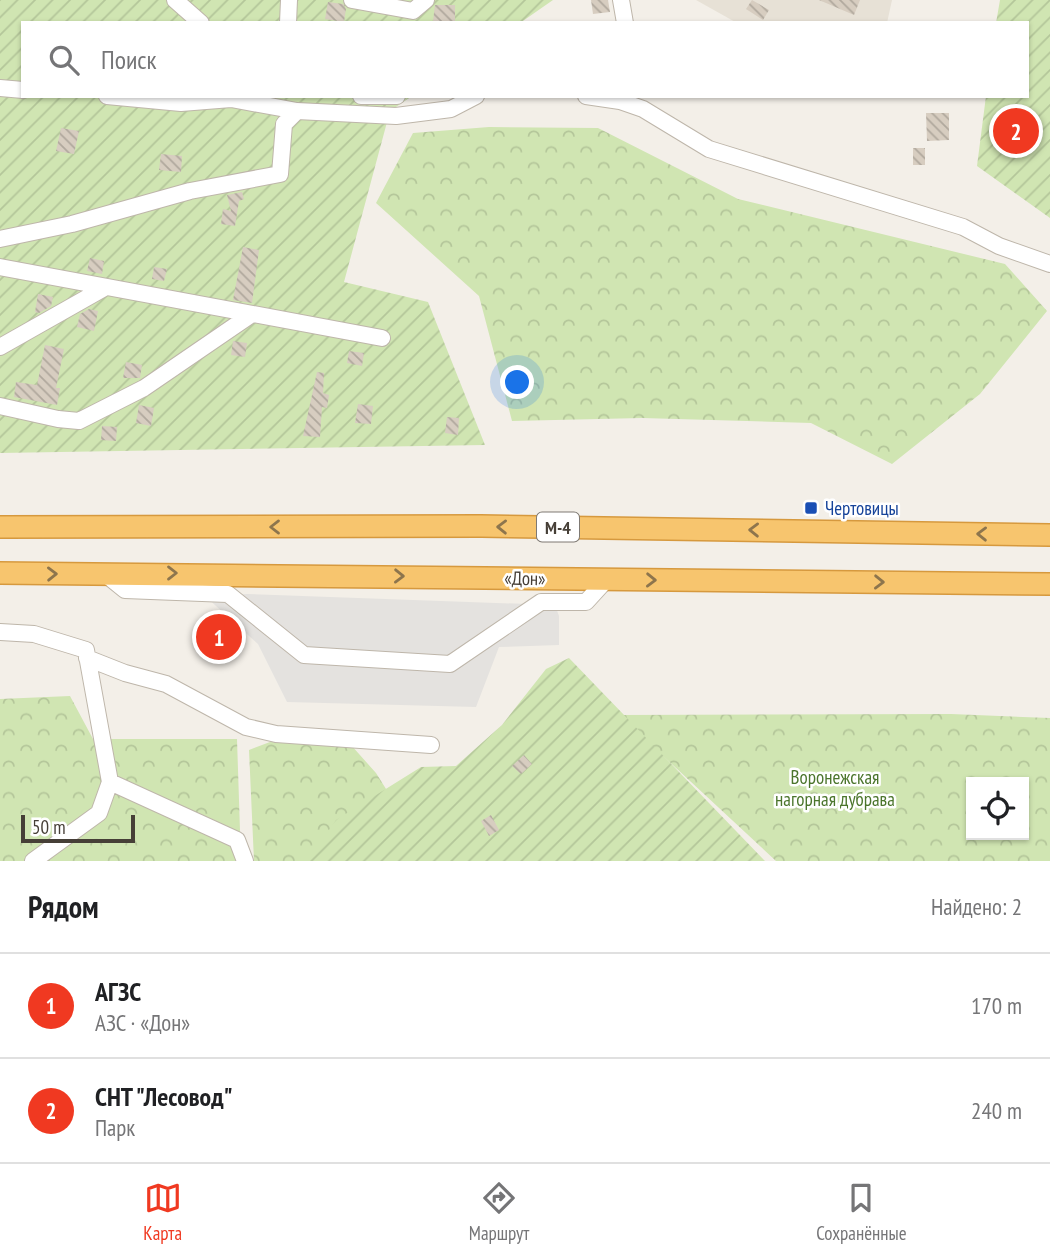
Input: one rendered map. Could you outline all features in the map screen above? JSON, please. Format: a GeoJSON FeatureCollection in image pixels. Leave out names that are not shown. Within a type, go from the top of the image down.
{"type":"FeatureCollection","features":[{"type":"Feature","properties":{"kind":"highway","name":"М-4"},"geometry":{"type":"LineString","coordinates":[[0,527],[481,526],[1050,535]]}},
{"type":"Feature","properties":{"kind":"highway","name":"«Дон»"},"geometry":{"type":"LineString","coordinates":[[0,573],[1050,584]]}},
{"type":"Feature","properties":{"kind":"street"},"geometry":{"type":"LineString","coordinates":[[175,0],[199,21]]}},
{"type":"Feature","properties":{"kind":"street"},"geometry":{"type":"LineString","coordinates":[[288,21],[289,0]]}},
{"type":"Feature","properties":{"kind":"street"},"geometry":{"type":"LineString","coordinates":[[352,0],[413,10],[426,0]]}},
{"type":"Feature","properties":{"kind":"street"},"geometry":{"type":"LineString","coordinates":[[621,0],[625,21]]}},
{"type":"Feature","properties":{"kind":"street"},"geometry":{"type":"LineString","coordinates":[[0,88],[21,90]]}},
{"type":"Feature","properties":{"kind":"street"},"geometry":{"type":"LineString","coordinates":[[128,98],[181,103],[231,99],[297,111],[396,116],[451,109],[472,98]]}},
{"type":"Feature","properties":{"kind":"street"},"geometry":{"type":"LineString","coordinates":[[600,98],[620,101],[643,109],[709,149],[963,227],[999,246],[1050,264]]}},
{"type":"Feature","properties":{"kind":"street"},"geometry":{"type":"LineString","coordinates":[[0,239],[72,224],[190,191],[280,174],[284,124],[297,111]]}},
{"type":"Feature","properties":{"kind":"street"},"geometry":{"type":"LineString","coordinates":[[0,267],[382,338]]}},
{"type":"Feature","properties":{"kind":"street"},"geometry":{"type":"LineString","coordinates":[[0,347],[106,286]]}},
{"type":"Feature","properties":{"kind":"street"},"geometry":{"type":"LineString","coordinates":[[0,406],[79,421],[144,388],[252,314]]}},
{"type":"Feature","properties":{"kind":"street"},"geometry":{"type":"LineString","coordinates":[[104,573],[125,590],[228,594],[304,655],[450,664],[541,602],[586,602],[607,579]]}},
{"type":"Feature","properties":{"kind":"street"},"geometry":{"type":"LineString","coordinates":[[0,632],[34,634],[86,650],[110,782],[99,813],[33,861]]}},
{"type":"Feature","properties":{"kind":"street"},"geometry":{"type":"LineString","coordinates":[[87,658],[125,673],[166,684],[246,727],[276,734],[431,745]]}},
{"type":"Feature","properties":{"kind":"street"},"geometry":{"type":"LineString","coordinates":[[110,782],[237,840],[245,861]]}},
{"type":"Feature","properties":{"kind":"shaded area"},"geometry":{"type":"Polygon","coordinates":[[[696,0],[892,0],[887,21],[733,21],[696,0]]]}},
{"type":"Feature","properties":{"kind":"shaded area"},"geometry":{"type":"Polygon","coordinates":[[[248,594],[555,605],[559,616],[559,645],[499,647],[476,707],[287,702],[258,644],[205,596],[248,594]]]}},
{"type":"Feature","properties":{"kind":"green space"},"geometry":{"type":"Polygon","coordinates":[[[0,0],[553,0],[523,21],[21,21],[21,98],[409,98],[390,111],[344,282],[428,302],[485,445],[0,453],[0,0]]]}},
{"type":"Feature","properties":{"kind":"green space"},"geometry":{"type":"Polygon","coordinates":[[[1000,0],[1050,0],[1050,218],[977,166],[986,98],[1029,98],[1029,21],[996,21],[1000,0]]]}},
{"type":"Feature","properties":{"kind":"green space"},"geometry":{"type":"Polygon","coordinates":[[[489,127],[598,128],[738,199],[1005,264],[1047,311],[980,394],[892,464],[811,423],[642,418],[512,421],[479,296],[376,203],[413,133],[489,127]]]}},
{"type":"Feature","properties":{"kind":"green space"},"geometry":{"type":"Polygon","coordinates":[[[569,658],[765,861],[308,861],[336,820],[421,767],[456,766],[502,725],[546,669],[569,658]]]}},
{"type":"Feature","properties":{"kind":"green space"},"geometry":{"type":"Polygon","coordinates":[[[70,696],[93,739],[237,739],[241,861],[0,861],[0,699],[70,696]]]}},
{"type":"Feature","properties":{"kind":"green space","name":"Воронежская нагорная дубрава"},"geometry":{"type":"Polygon","coordinates":[[[951,714],[1050,718],[1050,861],[776,861],[619,715],[951,714]]]}},
{"type":"Feature","properties":{"kind":"green space"},"geometry":{"type":"Polygon","coordinates":[[[270,742],[351,745],[376,773],[408,824],[397,861],[254,861],[249,750],[270,742]]]}},
{"type":"Feature","properties":{"kind":"building"},"geometry":{"type":"Polygon","coordinates":[[[591,0],[608,0],[610,12],[593,14],[591,0]]]}},
{"type":"Feature","properties":{"kind":"building"},"geometry":{"type":"Polygon","coordinates":[[[752,0],[769,10],[763,20],[746,9],[752,0]]]}},
{"type":"Feature","properties":{"kind":"building"},"geometry":{"type":"Polygon","coordinates":[[[819,0],[860,0],[854,15],[819,0]]]}},
{"type":"Feature","properties":{"kind":"building"},"geometry":{"type":"Polygon","coordinates":[[[328,2],[343,4],[346,9],[344,21],[325,19],[328,2]]]}},
{"type":"Feature","properties":{"kind":"building"},"geometry":{"type":"Polygon","coordinates":[[[435,5],[455,5],[455,21],[433,21],[435,5]]]}},
{"type":"Feature","properties":{"kind":"building"},"geometry":{"type":"Polygon","coordinates":[[[926,113],[949,113],[949,140],[927,141],[926,113]]]}},
{"type":"Feature","properties":{"kind":"building"},"geometry":{"type":"Polygon","coordinates":[[[1001,126],[1014,130],[1009,146],[996,142],[1001,126]]]}},
{"type":"Feature","properties":{"kind":"building"},"geometry":{"type":"Polygon","coordinates":[[[61,128],[79,131],[74,154],[56,151],[61,128]]]}},
{"type":"Feature","properties":{"kind":"building"},"geometry":{"type":"Polygon","coordinates":[[[913,148],[925,148],[925,165],[913,165],[913,148]]]}},
{"type":"Feature","properties":{"kind":"building"},"geometry":{"type":"Polygon","coordinates":[[[161,154],[182,156],[181,172],[159,170],[161,154]]]}},
{"type":"Feature","properties":{"kind":"building"},"geometry":{"type":"Polygon","coordinates":[[[242,192],[244,199],[239,201],[235,226],[221,224],[223,209],[231,211],[227,195],[242,192]]]}},
{"type":"Feature","properties":{"kind":"building"},"geometry":{"type":"Polygon","coordinates":[[[243,247],[259,250],[252,303],[233,300],[243,247]]]}},
{"type":"Feature","properties":{"kind":"building"},"geometry":{"type":"Polygon","coordinates":[[[90,258],[104,261],[102,274],[87,271],[90,258]]]}},
{"type":"Feature","properties":{"kind":"building"},"geometry":{"type":"Polygon","coordinates":[[[154,267],[167,269],[164,281],[152,279],[154,267]]]}},
{"type":"Feature","properties":{"kind":"building"},"geometry":{"type":"Polygon","coordinates":[[[38,294],[53,297],[51,306],[39,313],[35,312],[38,294]]]}},
{"type":"Feature","properties":{"kind":"building"},"geometry":{"type":"Polygon","coordinates":[[[89,309],[98,311],[94,331],[77,327],[80,314],[89,309]]]}},
{"type":"Feature","properties":{"kind":"building"},"geometry":{"type":"Polygon","coordinates":[[[233,341],[247,343],[245,357],[231,355],[233,341]]]}},
{"type":"Feature","properties":{"kind":"building"},"geometry":{"type":"Polygon","coordinates":[[[45,345],[64,349],[56,388],[60,388],[57,405],[14,397],[16,382],[37,385],[45,345]]]}},
{"type":"Feature","properties":{"kind":"building"},"geometry":{"type":"Polygon","coordinates":[[[349,351],[364,353],[362,366],[347,363],[349,351]]]}},
{"type":"Feature","properties":{"kind":"building"},"geometry":{"type":"Polygon","coordinates":[[[126,362],[142,365],[140,378],[123,378],[126,362]]]}},
{"type":"Feature","properties":{"kind":"building"},"geometry":{"type":"Polygon","coordinates":[[[317,372],[324,373],[323,393],[329,395],[327,408],[322,407],[320,437],[303,436],[317,372]]]}},
{"type":"Feature","properties":{"kind":"building"},"geometry":{"type":"Polygon","coordinates":[[[358,404],[373,406],[371,424],[355,423],[358,404]]]}},
{"type":"Feature","properties":{"kind":"building"},"geometry":{"type":"Polygon","coordinates":[[[139,405],[154,408],[151,426],[136,423],[139,405]]]}},
{"type":"Feature","properties":{"kind":"building"},"geometry":{"type":"Polygon","coordinates":[[[447,417],[459,418],[458,435],[445,433],[447,417]]]}},
{"type":"Feature","properties":{"kind":"building"},"geometry":{"type":"Polygon","coordinates":[[[102,426],[117,427],[116,441],[101,440],[102,426]]]}},
{"type":"Feature","properties":{"kind":"building"},"geometry":{"type":"Polygon","coordinates":[[[232,624],[235,647],[204,651],[201,628],[232,624]]]}},
{"type":"Feature","properties":{"kind":"building"},"geometry":{"type":"Polygon","coordinates":[[[524,755],[532,764],[521,774],[512,766],[524,755]]]}},
{"type":"Feature","properties":{"kind":"building"},"geometry":{"type":"Polygon","coordinates":[[[491,815],[499,830],[489,836],[481,821],[491,815]]]}},
{"type":"Feature","properties":{"kind":"place","name":"СНТ \"Лесовод\""},"geometry":{"type":"Point","coordinates":[1016,131]}},
{"type":"Feature","properties":{"kind":"place","name":"Чертовицы"},"geometry":{"type":"Point","coordinates":[811,508]}},
{"type":"Feature","properties":{"kind":"place","name":"АГЗС"},"geometry":{"type":"Point","coordinates":[219,637]}}]}
